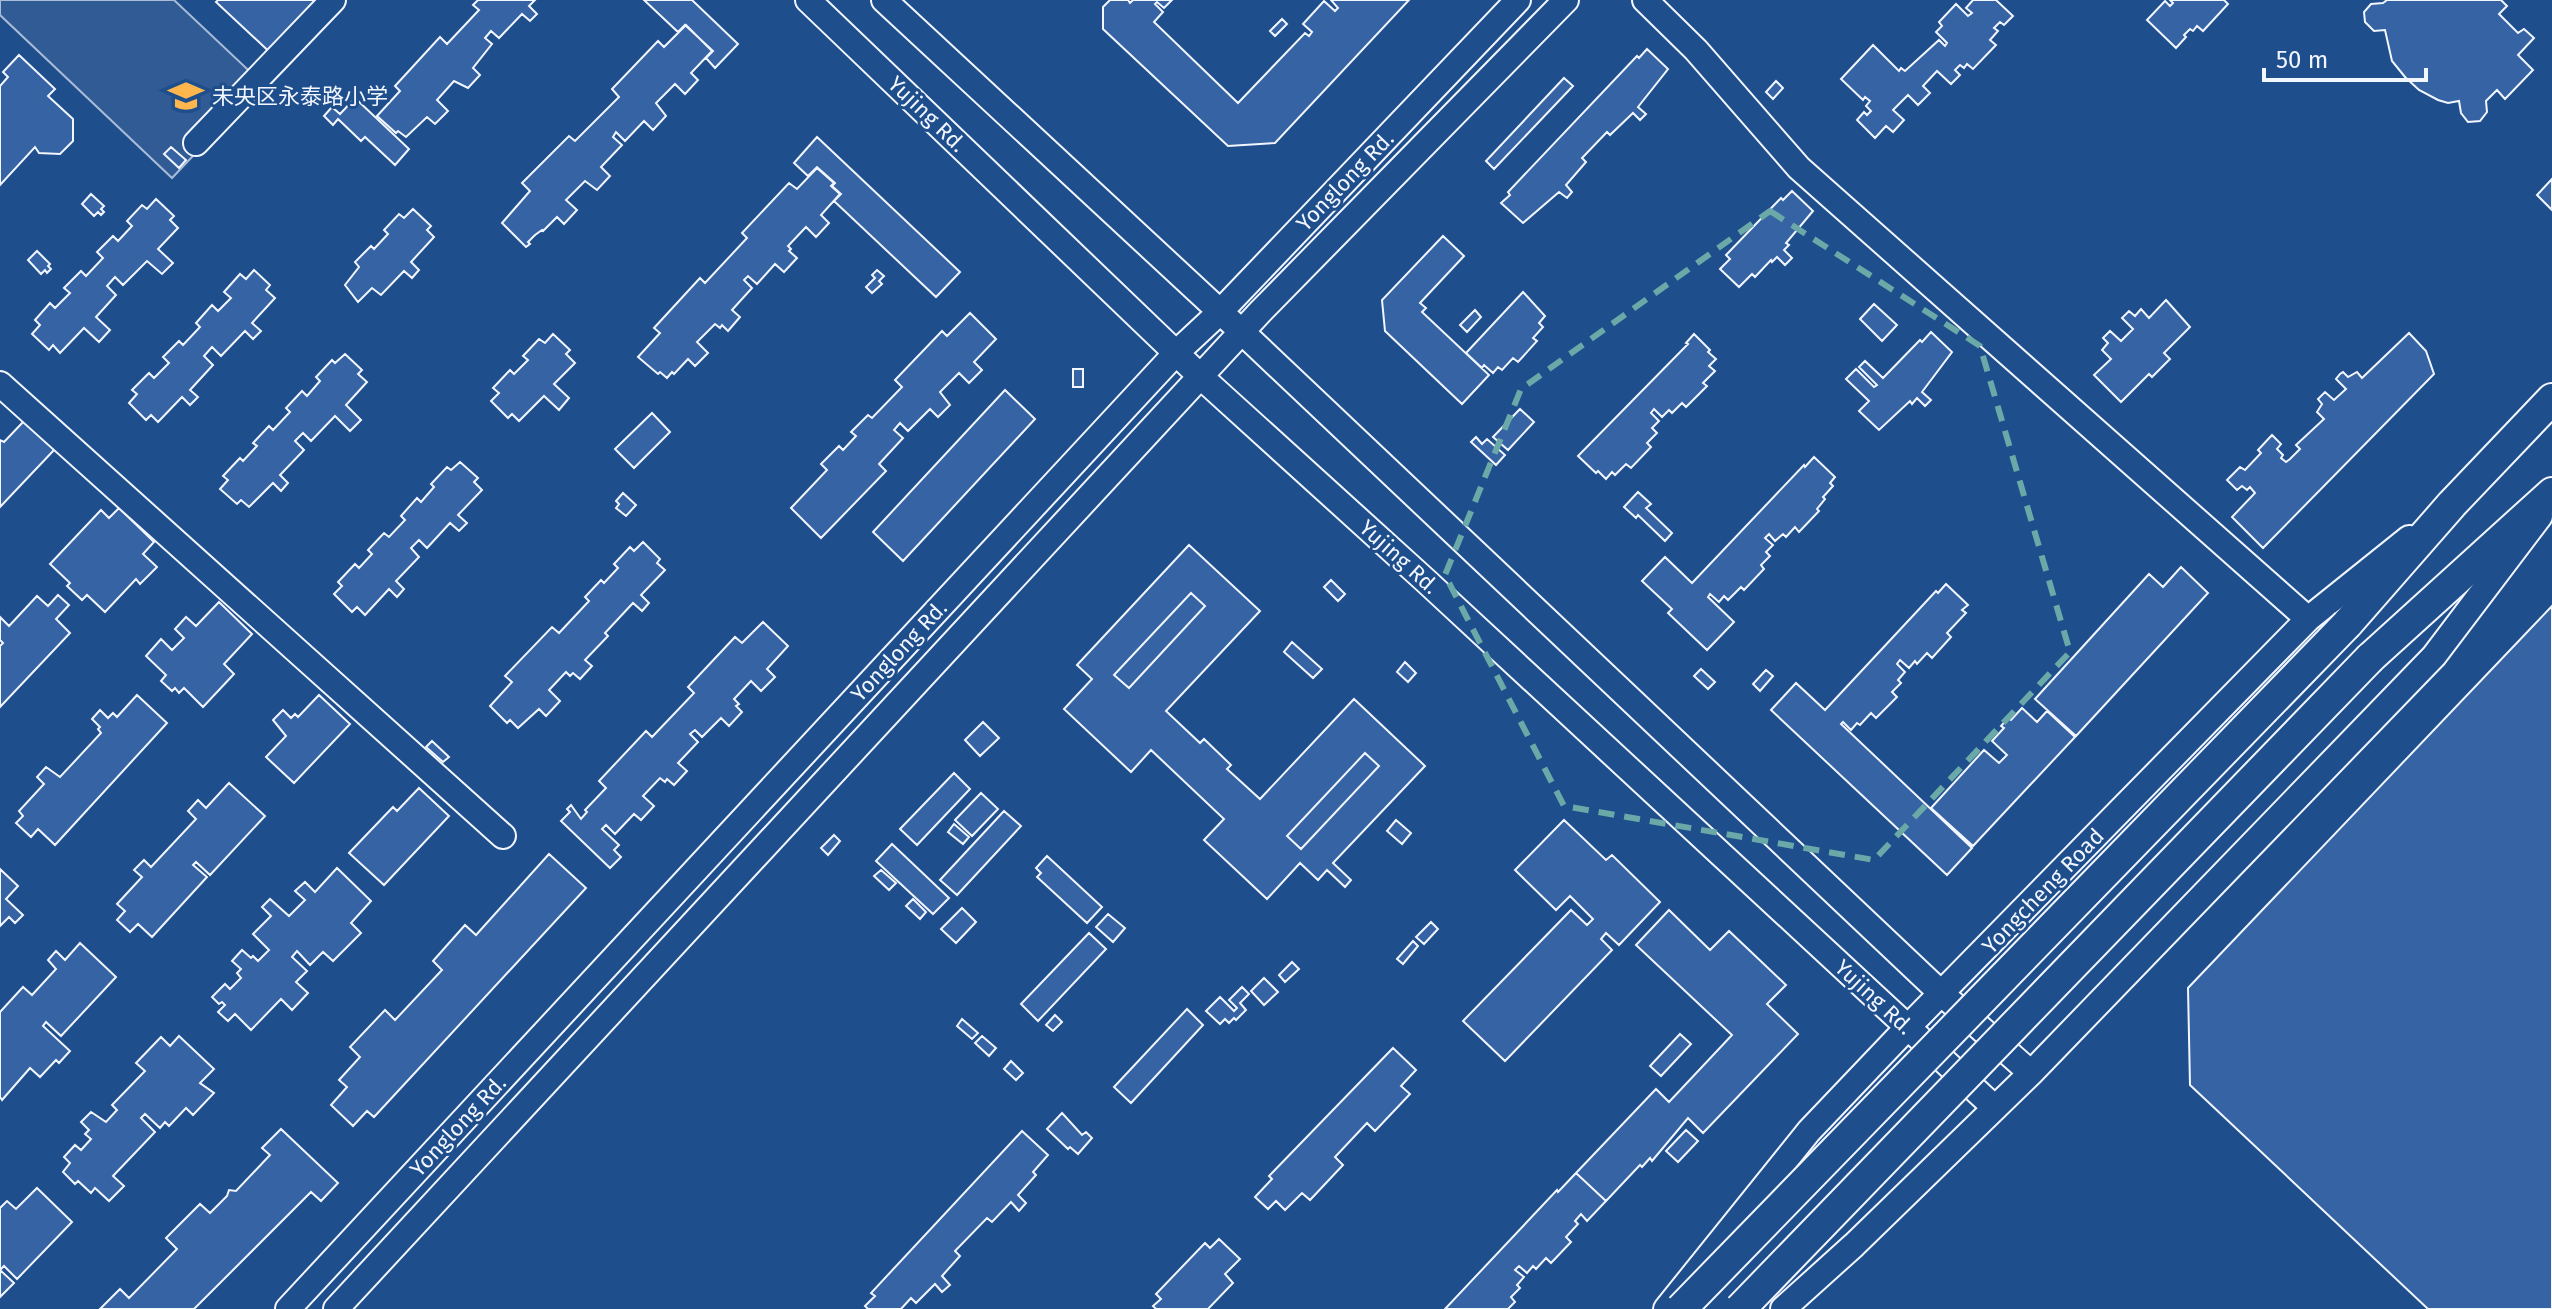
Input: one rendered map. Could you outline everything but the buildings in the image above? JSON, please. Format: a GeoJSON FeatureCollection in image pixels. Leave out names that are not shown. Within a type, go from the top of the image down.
{"type":"FeatureCollection","features":[{"type":"Feature","properties":{"kind":"main road","name":"Yongcheng Road"},"geometry":{"type":"LineString","coordinates":[[1681,1309],[2347,624],[2452,504],[2552,399]]}},
{"type":"Feature","properties":{"kind":"main road"},"geometry":{"type":"LineString","coordinates":[[1740,1309],[2370,658],[2552,493]]}},
{"type":"Feature","properties":{"kind":"street"},"geometry":{"type":"LineString","coordinates":[[196,143],[333,0]]}},
{"type":"Feature","properties":{"kind":"street","name":"Yujing Rd."},"geometry":{"type":"LineString","coordinates":[[808,0],[1200,376],[1995,1108]]}},
{"type":"Feature","properties":{"kind":"street"},"geometry":{"type":"LineString","coordinates":[[884,0],[1242,332],[1942,994],[2031,1073]]}},
{"type":"Feature","properties":{"kind":"street","name":"Yonglong Rd."},"geometry":{"type":"LineString","coordinates":[[288,1309],[1176,353],[1220,312],[1518,0]]}},
{"type":"Feature","properties":{"kind":"street","name":"Yonglong Rd."},"geometry":{"type":"LineString","coordinates":[[336,1309],[1200,376],[1566,0]]}},
{"type":"Feature","properties":{"kind":"street"},"geometry":{"type":"LineString","coordinates":[[1645,0],[1696,50],[1799,168],[2308,619]]}},
{"type":"Feature","properties":{"kind":"street"},"geometry":{"type":"LineString","coordinates":[[0,384],[503,836]]}},
{"type":"Feature","properties":{"kind":"street"},"geometry":{"type":"LineString","coordinates":[[1783,1309],[1854,1245],[2031,1073],[2434,656],[2552,500]]}},
{"type":"Feature","properties":{"kind":"street","name":"Yongcheng Road"},"geometry":{"type":"LineString","coordinates":[[1666,1309],[1809,1131],[1907,1028],[2308,619],[2452,504]]}},
{"type":"Feature","properties":{"kind":"highlighted area"},"geometry":{"type":"Polygon","coordinates":[[[1770,211],[1980,346],[2070,652],[1874,860],[1564,806],[1445,575],[1521,389],[1770,211]]]}},
{"type":"Feature","properties":{"kind":"shaded area","name":"未央区永泰路小学"},"geometry":{"type":"Polygon","coordinates":[[[0,0],[174,0],[262,83],[172,178],[0,15],[0,0]]]}},
{"type":"Feature","properties":{"kind":"place","name":"未央区永泰路小学"},"geometry":{"type":"Point","coordinates":[186,96]}}]}
